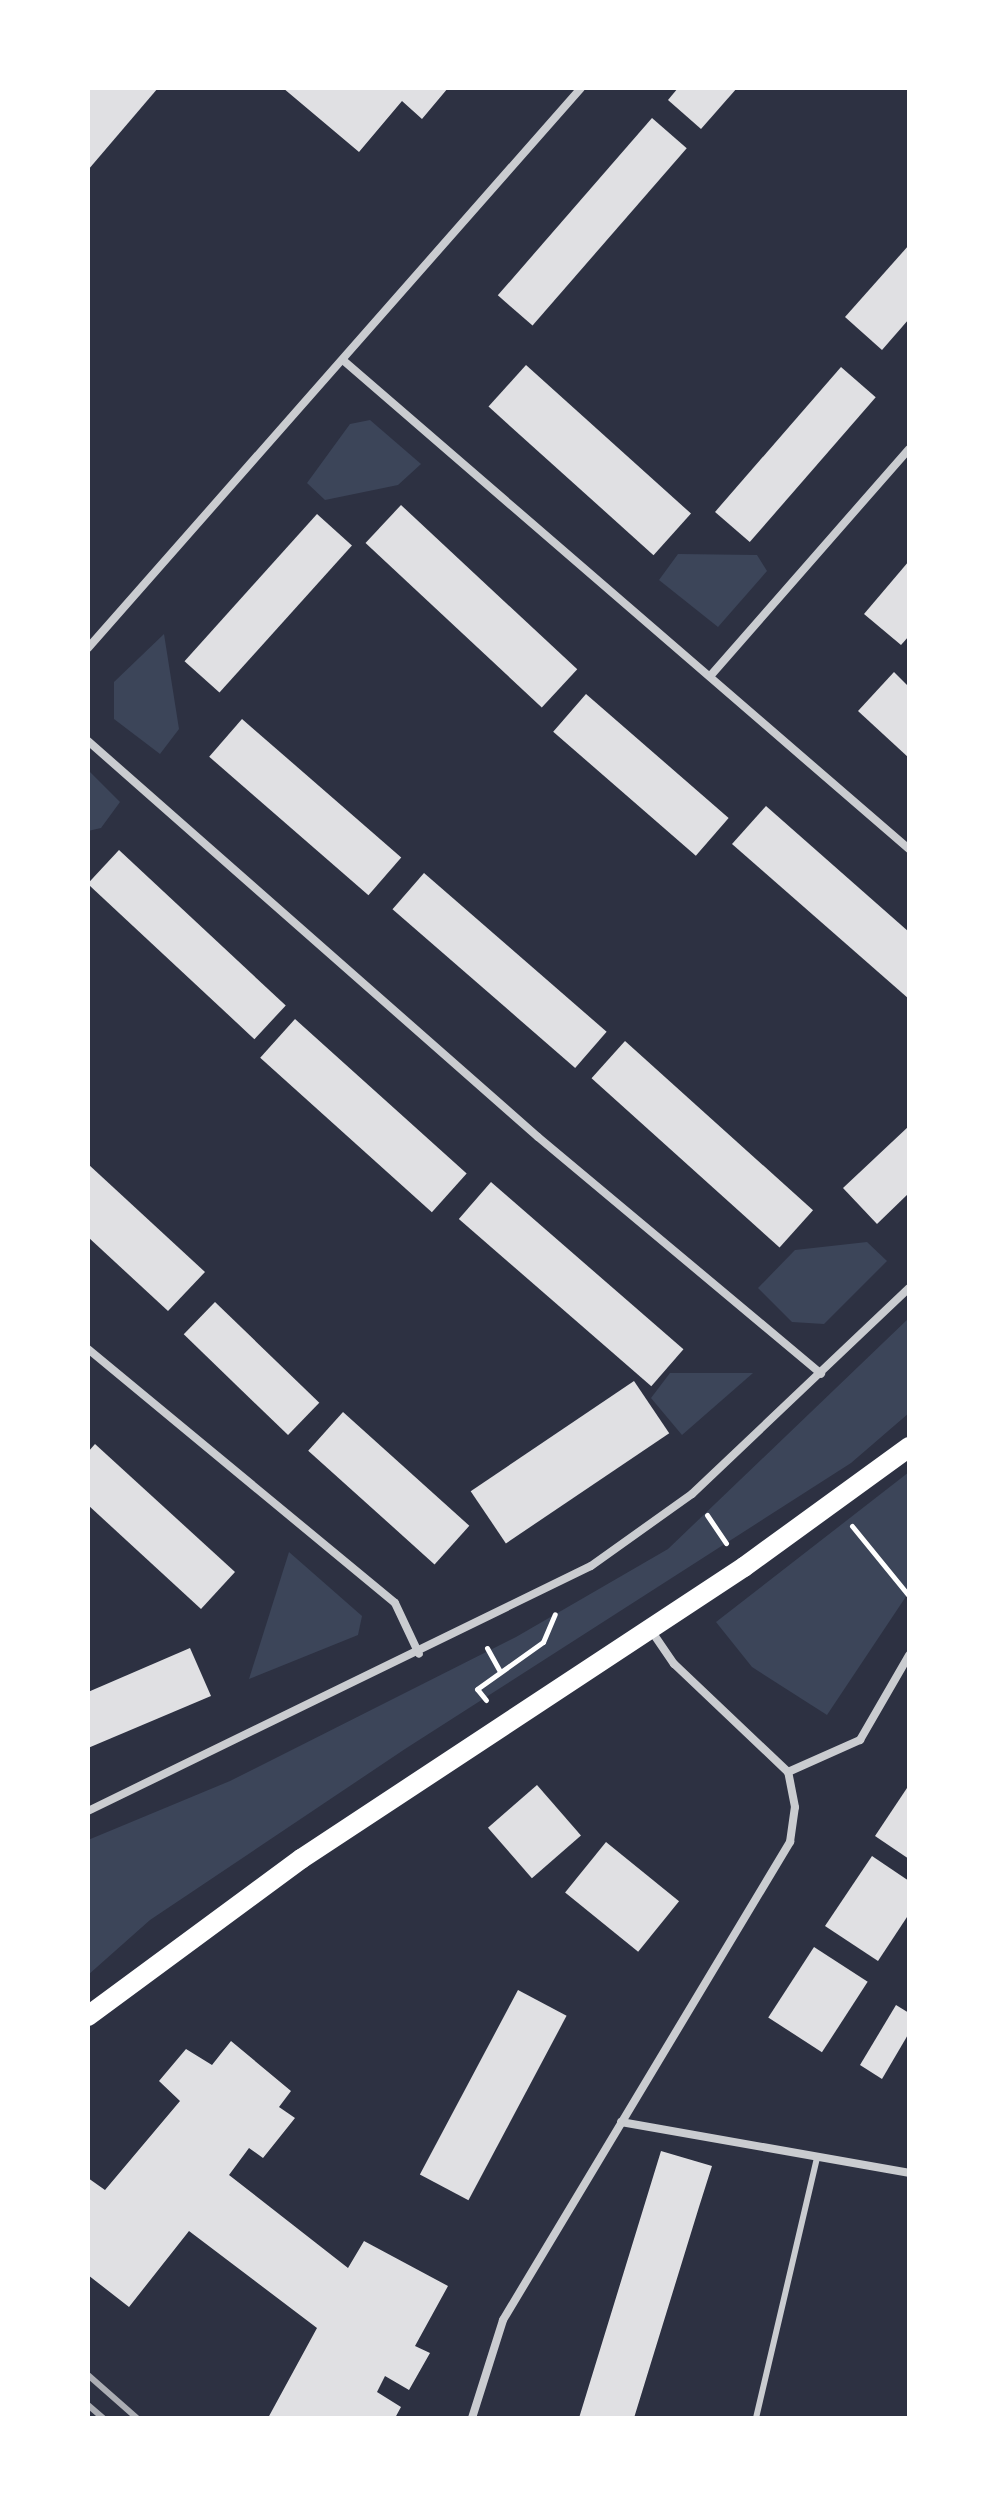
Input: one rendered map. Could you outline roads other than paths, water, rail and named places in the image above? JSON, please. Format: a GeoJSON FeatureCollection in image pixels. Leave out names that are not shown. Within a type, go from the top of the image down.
{"type":"FeatureCollection","features":[{"type":"Feature","properties":{"kind":"main road"},"geometry":{"type":"LineString","coordinates":[[88,2016],[301,1859],[833,1503],[909,1447]]}},
{"type":"Feature","properties":{"kind":"street"},"geometry":{"type":"LineString","coordinates":[[88,648],[344,361],[581,88]]}},
{"type":"Feature","properties":{"kind":"street"},"geometry":{"type":"LineString","coordinates":[[344,361],[712,674],[909,849]]}},
{"type":"Feature","properties":{"kind":"street"},"geometry":{"type":"LineString","coordinates":[[712,674],[909,449]]}},
{"type":"Feature","properties":{"kind":"street"},"geometry":{"type":"LineString","coordinates":[[88,741],[538,1137],[821,1374]]}},
{"type":"Feature","properties":{"kind":"street"},"geometry":{"type":"LineString","coordinates":[[88,1811],[419,1654],[591,1566],[692,1494],[909,1288]]}},
{"type":"Feature","properties":{"kind":"street"},"geometry":{"type":"LineString","coordinates":[[88,1349],[395,1603],[419,1654]]}},
{"type":"Feature","properties":{"kind":"street"},"geometry":{"type":"LineString","coordinates":[[472,2418],[503,2320],[621,2122],[766,1893],[790,1842],[795,1807],[788,1772],[674,1664],[649,1627]]}},
{"type":"Feature","properties":{"kind":"street"},"geometry":{"type":"LineString","coordinates":[[788,1772],[860,1740],[909,1655]]}},
{"type":"Feature","properties":{"kind":"street"},"geometry":{"type":"LineString","coordinates":[[621,2122],[909,2173]]}},
{"type":"Feature","properties":{"kind":"lane"},"geometry":{"type":"LineString","coordinates":[[756,2418],[817,2158]]}},
{"type":"Feature","properties":{"kind":"railway"},"geometry":{"type":"LineString","coordinates":[[88,2375],[137,2418]]}},
{"type":"Feature","properties":{"kind":"railway"},"geometry":{"type":"LineString","coordinates":[[88,2405],[103,2418]]}}]}
